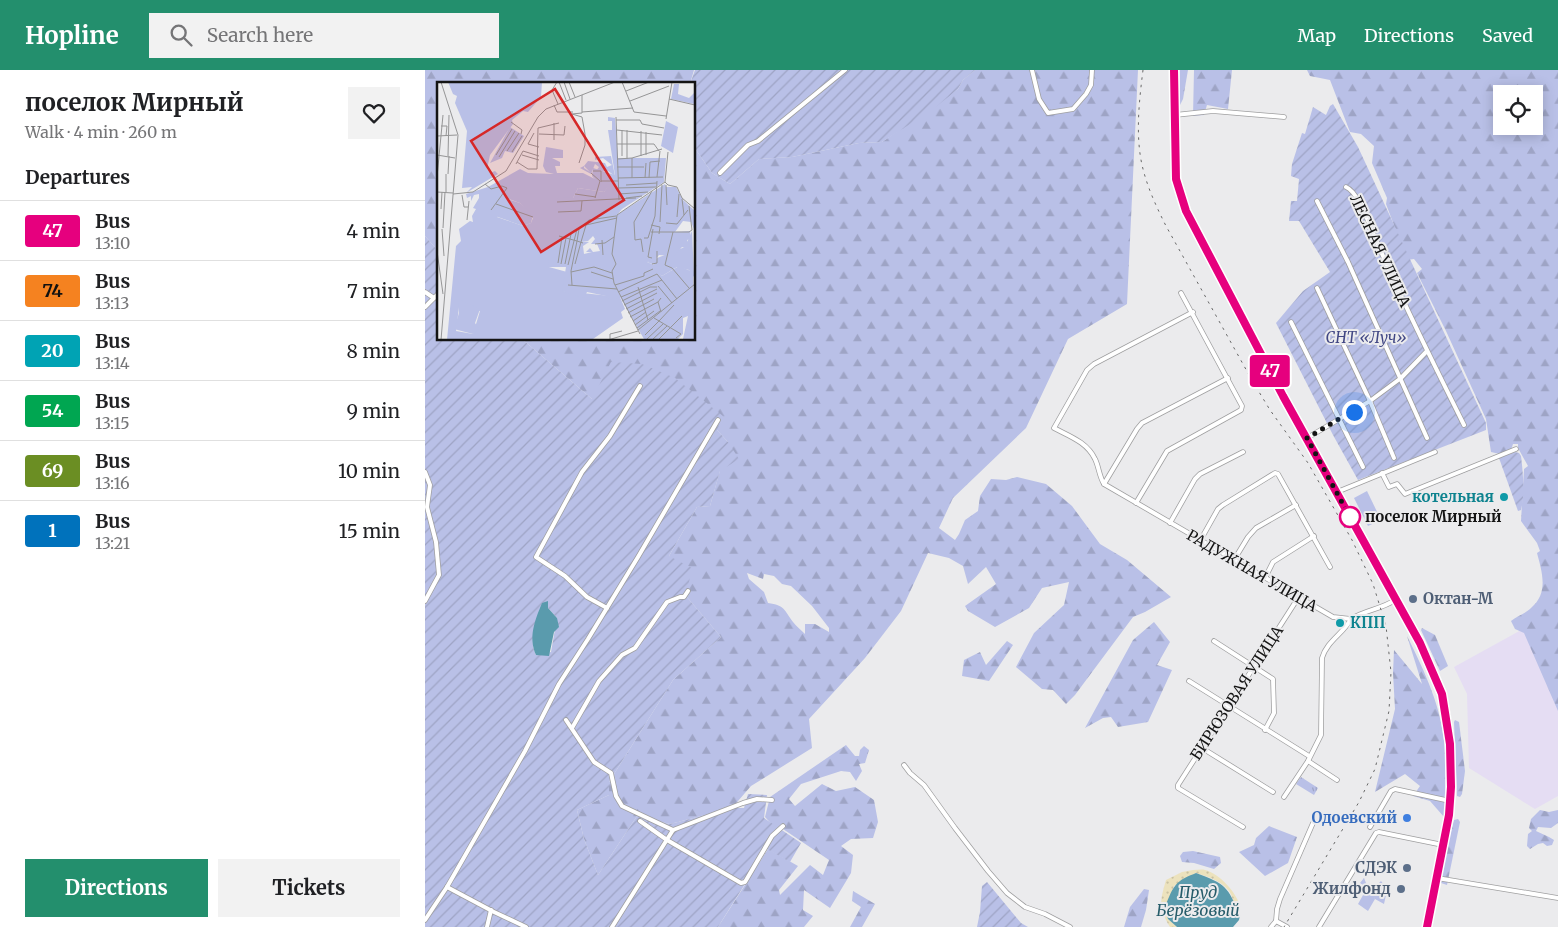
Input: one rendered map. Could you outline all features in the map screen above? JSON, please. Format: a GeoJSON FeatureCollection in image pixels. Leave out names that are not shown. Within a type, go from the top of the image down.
{"type":"FeatureCollection","features":[{"type":"Feature","properties":{"kind":"street"},"geometry":{"type":"LineString","coordinates":[[720,174],[748,145],[758,141],[845,70]]}},
{"type":"Feature","properties":{"kind":"street"},"geometry":{"type":"LineString","coordinates":[[1033,70],[1039,99],[1048,113],[1073,109],[1091,86],[1092,70]]}},
{"type":"Feature","properties":{"kind":"street"},"geometry":{"type":"LineString","coordinates":[[1174,70],[1176,179],[1181,198],[1198,236],[1420,643],[1442,694],[1450,744],[1450,800],[1427,927]]}},
{"type":"Feature","properties":{"kind":"street"},"geometry":{"type":"LineString","coordinates":[[1175,114],[1213,111],[1284,117]]}},
{"type":"Feature","properties":{"kind":"street","name":"ЛЕСНАЯ УЛИЦА"},"geometry":{"type":"LineString","coordinates":[[1346,187],[1351,189],[1364,212],[1463,425]]}},
{"type":"Feature","properties":{"kind":"street"},"geometry":{"type":"LineString","coordinates":[[1317,201],[1348,262],[1427,438]]}},
{"type":"Feature","properties":{"kind":"street"},"geometry":{"type":"LineString","coordinates":[[1317,288],[1370,401],[1393,458]]}},
{"type":"Feature","properties":{"kind":"street"},"geometry":{"type":"LineString","coordinates":[[425,292],[434,298]]}},
{"type":"Feature","properties":{"kind":"street"},"geometry":{"type":"LineString","coordinates":[[1136,503],[1167,451],[1241,410],[1243,406],[1181,293]]}},
{"type":"Feature","properties":{"kind":"street"},"geometry":{"type":"LineString","coordinates":[[425,307],[437,295]]}},
{"type":"Feature","properties":{"kind":"street"},"geometry":{"type":"LineString","coordinates":[[1193,312],[1094,364],[1087,370],[1054,428],[1080,441],[1089,449],[1095,460],[1100,477],[1105,484],[1137,429],[1143,423],[1228,378]]}},
{"type":"Feature","properties":{"kind":"street"},"geometry":{"type":"LineString","coordinates":[[1291,322],[1363,467]]}},
{"type":"Feature","properties":{"kind":"street"},"geometry":{"type":"LineString","coordinates":[[1307,438],[1370,401],[1401,378],[1427,351]]}},
{"type":"Feature","properties":{"kind":"street"},"geometry":{"type":"LineString","coordinates":[[607,608],[587,597],[565,576],[536,557],[581,472],[610,436],[640,386]]}},
{"type":"Feature","properties":{"kind":"street"},"geometry":{"type":"LineString","coordinates":[[425,920],[447,887],[525,751],[559,684],[607,608],[718,420]]}},
{"type":"Feature","properties":{"kind":"street"},"geometry":{"type":"LineString","coordinates":[[1383,473],[1389,487],[1397,484],[1405,494],[1516,450]]}},
{"type":"Feature","properties":{"kind":"street"},"geometry":{"type":"LineString","coordinates":[[1170,523],[1195,479],[1200,474],[1243,452]]}},
{"type":"Feature","properties":{"kind":"street"},"geometry":{"type":"LineString","coordinates":[[1337,492],[1435,452]]}},
{"type":"Feature","properties":{"kind":"street"},"geometry":{"type":"LineString","coordinates":[[425,472],[430,485],[427,507],[436,542],[439,575],[425,601]]}},
{"type":"Feature","properties":{"kind":"street"},"geometry":{"type":"LineString","coordinates":[[1200,541],[1218,510],[1223,505],[1275,473],[1278,474],[1330,567]]}},
{"type":"Feature","properties":{"kind":"street","name":"РАДУЖНАЯ УЛИЦА"},"geometry":{"type":"LineString","coordinates":[[1105,484],[1298,598],[1333,617],[1351,619]]}},
{"type":"Feature","properties":{"kind":"street"},"geometry":{"type":"LineString","coordinates":[[1234,560],[1256,528],[1296,505]]}},
{"type":"Feature","properties":{"kind":"street"},"geometry":{"type":"LineString","coordinates":[[1265,578],[1273,562],[1314,536]]}},
{"type":"Feature","properties":{"kind":"street"},"geometry":{"type":"LineString","coordinates":[[572,728],[599,681],[622,655],[635,648],[667,602],[684,597],[688,591]]}},
{"type":"Feature","properties":{"kind":"street","name":"БИРЮЗОВАЯ УЛИЦА"},"geometry":{"type":"LineString","coordinates":[[1243,828],[1179,788],[1178,785],[1298,598]]}},
{"type":"Feature","properties":{"kind":"street"},"geometry":{"type":"LineString","coordinates":[[1284,797],[1321,735],[1322,658],[1327,646],[1347,627],[1351,619],[1395,600]]}},
{"type":"Feature","properties":{"kind":"street"},"geometry":{"type":"LineString","coordinates":[[1214,641],[1273,679],[1273,712],[1265,730]]}},
{"type":"Feature","properties":{"kind":"street"},"geometry":{"type":"LineString","coordinates":[[1189,681],[1308,758],[1337,780]]}},
{"type":"Feature","properties":{"kind":"street"},"geometry":{"type":"LineString","coordinates":[[567,720],[594,762],[611,773],[616,796],[622,806],[673,830]]}},
{"type":"Feature","properties":{"kind":"street"},"geometry":{"type":"LineString","coordinates":[[1202,748],[1273,792]]}},
{"type":"Feature","properties":{"kind":"street"},"geometry":{"type":"LineString","coordinates":[[904,765],[924,785],[955,828],[1007,893],[1025,907],[1045,914],[1070,927]]}},
{"type":"Feature","properties":{"kind":"street"},"geometry":{"type":"LineString","coordinates":[[1370,827],[1391,791],[1395,789],[1450,800]]}},
{"type":"Feature","properties":{"kind":"street"},"geometry":{"type":"LineString","coordinates":[[612,927],[673,830],[743,803],[757,799],[772,800]]}},
{"type":"Feature","properties":{"kind":"street"},"geometry":{"type":"LineString","coordinates":[[640,822],[741,883],[745,882],[772,836],[783,826]]}},
{"type":"Feature","properties":{"kind":"street"},"geometry":{"type":"LineString","coordinates":[[1271,927],[1276,921],[1280,899],[1313,823]]}},
{"type":"Feature","properties":{"kind":"street"},"geometry":{"type":"LineString","coordinates":[[1319,927],[1376,833],[1379,832],[1443,845]]}},
{"type":"Feature","properties":{"kind":"street"},"geometry":{"type":"LineString","coordinates":[[1437,878],[1558,898]]}},
{"type":"Feature","properties":{"kind":"street"},"geometry":{"type":"LineString","coordinates":[[447,887],[527,927]]}},
{"type":"Feature","properties":{"kind":"street"},"geometry":{"type":"LineString","coordinates":[[487,927],[491,910]]}},
{"type":"Feature","properties":{"kind":"street"},"geometry":{"type":"LineString","coordinates":[[1276,921],[1287,927]]}},
{"type":"Feature","properties":{"kind":"shaded area"},"geometry":{"type":"Polygon","coordinates":[[[1523,629],[1558,704],[1558,796],[1535,809],[1469,768],[1467,694],[1454,667],[1523,629]]]}},
{"type":"Feature","properties":{"kind":"green space"},"geometry":{"type":"Polygon","coordinates":[[[425,70],[694,70],[691,82],[437,82],[437,250],[425,236],[425,70]]]}},
{"type":"Feature","properties":{"kind":"green space"},"geometry":{"type":"Polygon","coordinates":[[[695,70],[975,70],[963,80],[958,89],[932,110],[882,142],[859,143],[792,157],[759,159],[730,184],[712,173],[695,148],[695,82],[691,82],[695,70]]]}},
{"type":"Feature","properties":{"kind":"green space"},"geometry":{"type":"Polygon","coordinates":[[[975,70],[1138,70],[1127,304],[1068,339],[1026,428],[953,498],[939,528],[955,540],[965,520],[978,511],[980,496],[991,479],[1006,480],[1017,477],[1046,484],[1072,506],[1100,544],[1127,560],[1171,597],[1133,617],[1075,695],[1066,704],[1053,690],[1042,689],[1016,667],[1034,633],[1064,605],[1069,582],[1042,588],[1029,608],[995,627],[968,611],[965,606],[996,584],[986,567],[968,584],[963,566],[949,558],[928,553],[901,611],[865,658],[809,719],[812,748],[751,786],[732,808],[670,824],[637,816],[598,875],[584,839],[577,810],[609,795],[609,782],[673,680],[721,637],[686,596],[669,556],[697,507],[710,506],[728,442],[717,430],[592,399],[523,340],[695,340],[695,148],[712,173],[730,184],[759,159],[792,157],[859,143],[882,142],[958,89],[963,80],[975,70]],[[747,573],[749,579],[764,592],[768,603],[778,605],[783,609],[794,624],[805,634],[805,624],[815,624],[829,632],[829,628],[812,606],[791,586],[782,584],[774,576],[764,574],[763,579],[747,573]]]}},
{"type":"Feature","properties":{"kind":"green space"},"geometry":{"type":"Polygon","coordinates":[[[1180,70],[1188,70],[1183,99],[1180,105],[1180,70]]]}},
{"type":"Feature","properties":{"kind":"green space"},"geometry":{"type":"Polygon","coordinates":[[[1194,70],[1232,70],[1228,109],[1207,105],[1204,115],[1193,116],[1194,70]]]}},
{"type":"Feature","properties":{"kind":"green space"},"geometry":{"type":"Polygon","coordinates":[[[1307,70],[1558,70],[1558,711],[1524,633],[1515,629],[1511,621],[1526,612],[1537,602],[1543,582],[1537,553],[1540,551],[1537,543],[1521,521],[1524,469],[1528,466],[1518,448],[1518,444],[1513,444],[1511,450],[1500,454],[1491,452],[1486,419],[1417,273],[1422,269],[1414,259],[1407,260],[1386,204],[1387,198],[1372,163],[1374,146],[1361,134],[1350,132],[1330,80],[1310,76],[1307,70]]]}},
{"type":"Feature","properties":{"kind":"green space","name":"СНТ «Луч»"},"geometry":{"type":"Polygon","coordinates":[[[1333,104],[1358,147],[1486,423],[1486,430],[1358,480],[1276,323],[1303,291],[1330,272],[1299,221],[1289,221],[1291,201],[1297,201],[1299,179],[1291,176],[1292,164],[1302,133],[1305,134],[1313,107],[1326,115],[1333,104]]]}},
{"type":"Feature","properties":{"kind":"green space"},"geometry":{"type":"Polygon","coordinates":[[[425,236],[437,250],[437,340],[523,340],[592,399],[611,362],[642,364],[675,378],[723,416],[717,430],[728,442],[739,459],[720,471],[710,506],[697,507],[669,556],[692,568],[686,596],[721,637],[673,680],[609,782],[609,795],[577,810],[584,839],[598,875],[637,816],[670,824],[732,808],[744,808],[748,794],[767,795],[764,818],[801,843],[790,862],[767,849],[718,927],[425,927],[425,236]],[[548,608],[535,631],[533,642],[536,655],[551,652],[557,618],[548,608]]]}},
{"type":"Feature","properties":{"kind":"green space"},"geometry":{"type":"Polygon","coordinates":[[[1515,452],[1521,456],[1523,476],[1522,504],[1521,510],[1518,511],[1499,458],[1515,452]]]}},
{"type":"Feature","properties":{"kind":"green space"},"geometry":{"type":"Polygon","coordinates":[[[1367,491],[1381,520],[1368,526],[1354,498],[1367,491]]]}},
{"type":"Feature","properties":{"kind":"green space"},"geometry":{"type":"Polygon","coordinates":[[[1154,622],[1170,642],[1157,665],[1172,670],[1148,722],[1118,727],[1111,717],[1103,718],[1085,728],[1133,640],[1154,622]]]}},
{"type":"Feature","properties":{"kind":"green space"},"geometry":{"type":"Polygon","coordinates":[[[1422,628],[1435,635],[1448,666],[1440,671],[1421,630],[1422,628]]]}},
{"type":"Feature","properties":{"kind":"green space"},"geometry":{"type":"Polygon","coordinates":[[[1407,636],[1432,692],[1441,721],[1445,759],[1444,817],[1430,801],[1413,796],[1420,786],[1405,774],[1375,792],[1395,709],[1394,650],[1422,684],[1407,636]]]}},
{"type":"Feature","properties":{"kind":"green space"},"geometry":{"type":"Polygon","coordinates":[[[1007,641],[1013,645],[989,681],[962,676],[964,660],[980,652],[986,665],[1007,641]]]}},
{"type":"Feature","properties":{"kind":"green space"},"geometry":{"type":"Polygon","coordinates":[[[1455,720],[1459,722],[1465,771],[1460,797],[1457,796],[1455,720]]]}},
{"type":"Feature","properties":{"kind":"green space"},"geometry":{"type":"Polygon","coordinates":[[[846,745],[855,756],[859,756],[860,750],[864,746],[869,750],[865,763],[859,764],[862,771],[856,781],[850,772],[841,771],[801,784],[789,799],[795,806],[822,784],[836,791],[855,787],[874,800],[878,822],[873,838],[851,839],[841,846],[853,855],[851,873],[830,908],[804,890],[803,910],[813,916],[804,927],[718,927],[768,849],[798,866],[779,890],[780,895],[810,865],[823,875],[829,860],[783,829],[777,830],[765,817],[770,797],[846,745]]]}},
{"type":"Feature","properties":{"kind":"green space"},"geometry":{"type":"Polygon","coordinates":[[[1301,777],[1318,788],[1314,795],[1296,784],[1301,777]]]}},
{"type":"Feature","properties":{"kind":"green space"},"geometry":{"type":"Polygon","coordinates":[[[1540,810],[1549,812],[1558,810],[1558,823],[1551,828],[1538,827],[1536,831],[1554,840],[1552,845],[1547,846],[1543,843],[1530,849],[1527,846],[1528,834],[1532,831],[1529,828],[1531,819],[1540,810]]]}},
{"type":"Feature","properties":{"kind":"green space"},"geometry":{"type":"Polygon","coordinates":[[[1458,819],[1460,822],[1447,885],[1438,882],[1454,820],[1458,819]]]}},
{"type":"Feature","properties":{"kind":"green space"},"geometry":{"type":"Polygon","coordinates":[[[1269,826],[1297,837],[1288,863],[1265,876],[1239,852],[1254,845],[1256,838],[1269,826]]]}},
{"type":"Feature","properties":{"kind":"green space"},"geometry":{"type":"Polygon","coordinates":[[[1193,851],[1220,857],[1221,863],[1214,869],[1194,863],[1182,862],[1180,856],[1183,852],[1193,851]]]}},
{"type":"Feature","properties":{"kind":"green space"},"geometry":{"type":"Polygon","coordinates":[[[1364,878],[1366,883],[1375,887],[1381,881],[1384,885],[1388,886],[1384,904],[1375,899],[1370,890],[1360,883],[1364,878]]]}},
{"type":"Feature","properties":{"kind":"green space"},"geometry":{"type":"Polygon","coordinates":[[[987,882],[1021,923],[1028,927],[977,927],[982,886],[987,882]]]}},
{"type":"Feature","properties":{"kind":"green space"},"geometry":{"type":"Polygon","coordinates":[[[1367,888],[1373,892],[1375,899],[1368,911],[1358,904],[1367,888]]]}},
{"type":"Feature","properties":{"kind":"green space"},"geometry":{"type":"Polygon","coordinates":[[[1144,889],[1149,890],[1141,927],[1124,927],[1130,907],[1144,889]]]}},
{"type":"Feature","properties":{"kind":"green space"},"geometry":{"type":"Polygon","coordinates":[[[853,891],[875,904],[862,927],[850,927],[861,907],[852,901],[853,891]]]}},
{"type":"Feature","properties":{"kind":"sand"},"geometry":{"type":"Polygon","coordinates":[[[1205,870],[1216,875],[1232,890],[1240,907],[1237,909],[1230,893],[1222,884],[1196,873],[1174,886],[1170,899],[1164,908],[1168,919],[1177,927],[1170,927],[1163,914],[1161,904],[1166,880],[1182,872],[1205,870]]]}},
{"type":"Feature","properties":{"kind":"water"},"geometry":{"type":"Polygon","coordinates":[[[548,601],[548,608],[557,618],[559,627],[554,632],[549,656],[536,655],[533,629],[542,603],[548,601]]]}},
{"type":"Feature","properties":{"kind":"water","name":"Пруд Берёзовый"},"geometry":{"type":"Polygon","coordinates":[[[1196,873],[1220,883],[1228,892],[1240,915],[1239,920],[1233,927],[1177,927],[1168,919],[1164,908],[1173,888],[1182,880],[1196,873]]]}},
{"type":"Feature","properties":{"kind":"railway"},"geometry":{"type":"LineString","coordinates":[[1143,70],[1139,107],[1139,145],[1145,176],[1156,205],[1253,382],[1270,410],[1308,463],[1352,540],[1373,584],[1386,626],[1391,672],[1389,711],[1375,769],[1359,802],[1284,927]]}},
{"type":"Feature","properties":{"kind":"bus line","name":"47"},"geometry":{"type":"LineString","coordinates":[[1174,70],[1176,179],[1177,188],[1186,211],[1283,396],[1420,643],[1442,694],[1450,744],[1451,787],[1449,815],[1427,927]]}},
{"type":"Feature","properties":{"kind":"place","name":"котельная"},"geometry":{"type":"Point","coordinates":[1504,497]}},
{"type":"Feature","properties":{"kind":"place","name":"поселок Мирный"},"geometry":{"type":"Point","coordinates":[1350,517]}},
{"type":"Feature","properties":{"kind":"place","name":"Октан-М"},"geometry":{"type":"Point","coordinates":[1413,599]}},
{"type":"Feature","properties":{"kind":"place","name":"КПП"},"geometry":{"type":"Point","coordinates":[1340,623]}},
{"type":"Feature","properties":{"kind":"place","name":"Одоевский"},"geometry":{"type":"Point","coordinates":[1407,818]}},
{"type":"Feature","properties":{"kind":"place","name":"СДЭК"},"geometry":{"type":"Point","coordinates":[1407,868]}},
{"type":"Feature","properties":{"kind":"place","name":"Жилфонд"},"geometry":{"type":"Point","coordinates":[1401,889]}},
{"type":"Feature","properties":{"kind":"route"},"geometry":{"type":"LineString","coordinates":[[1350,517],[1307,438],[1354,412]]}}]}
